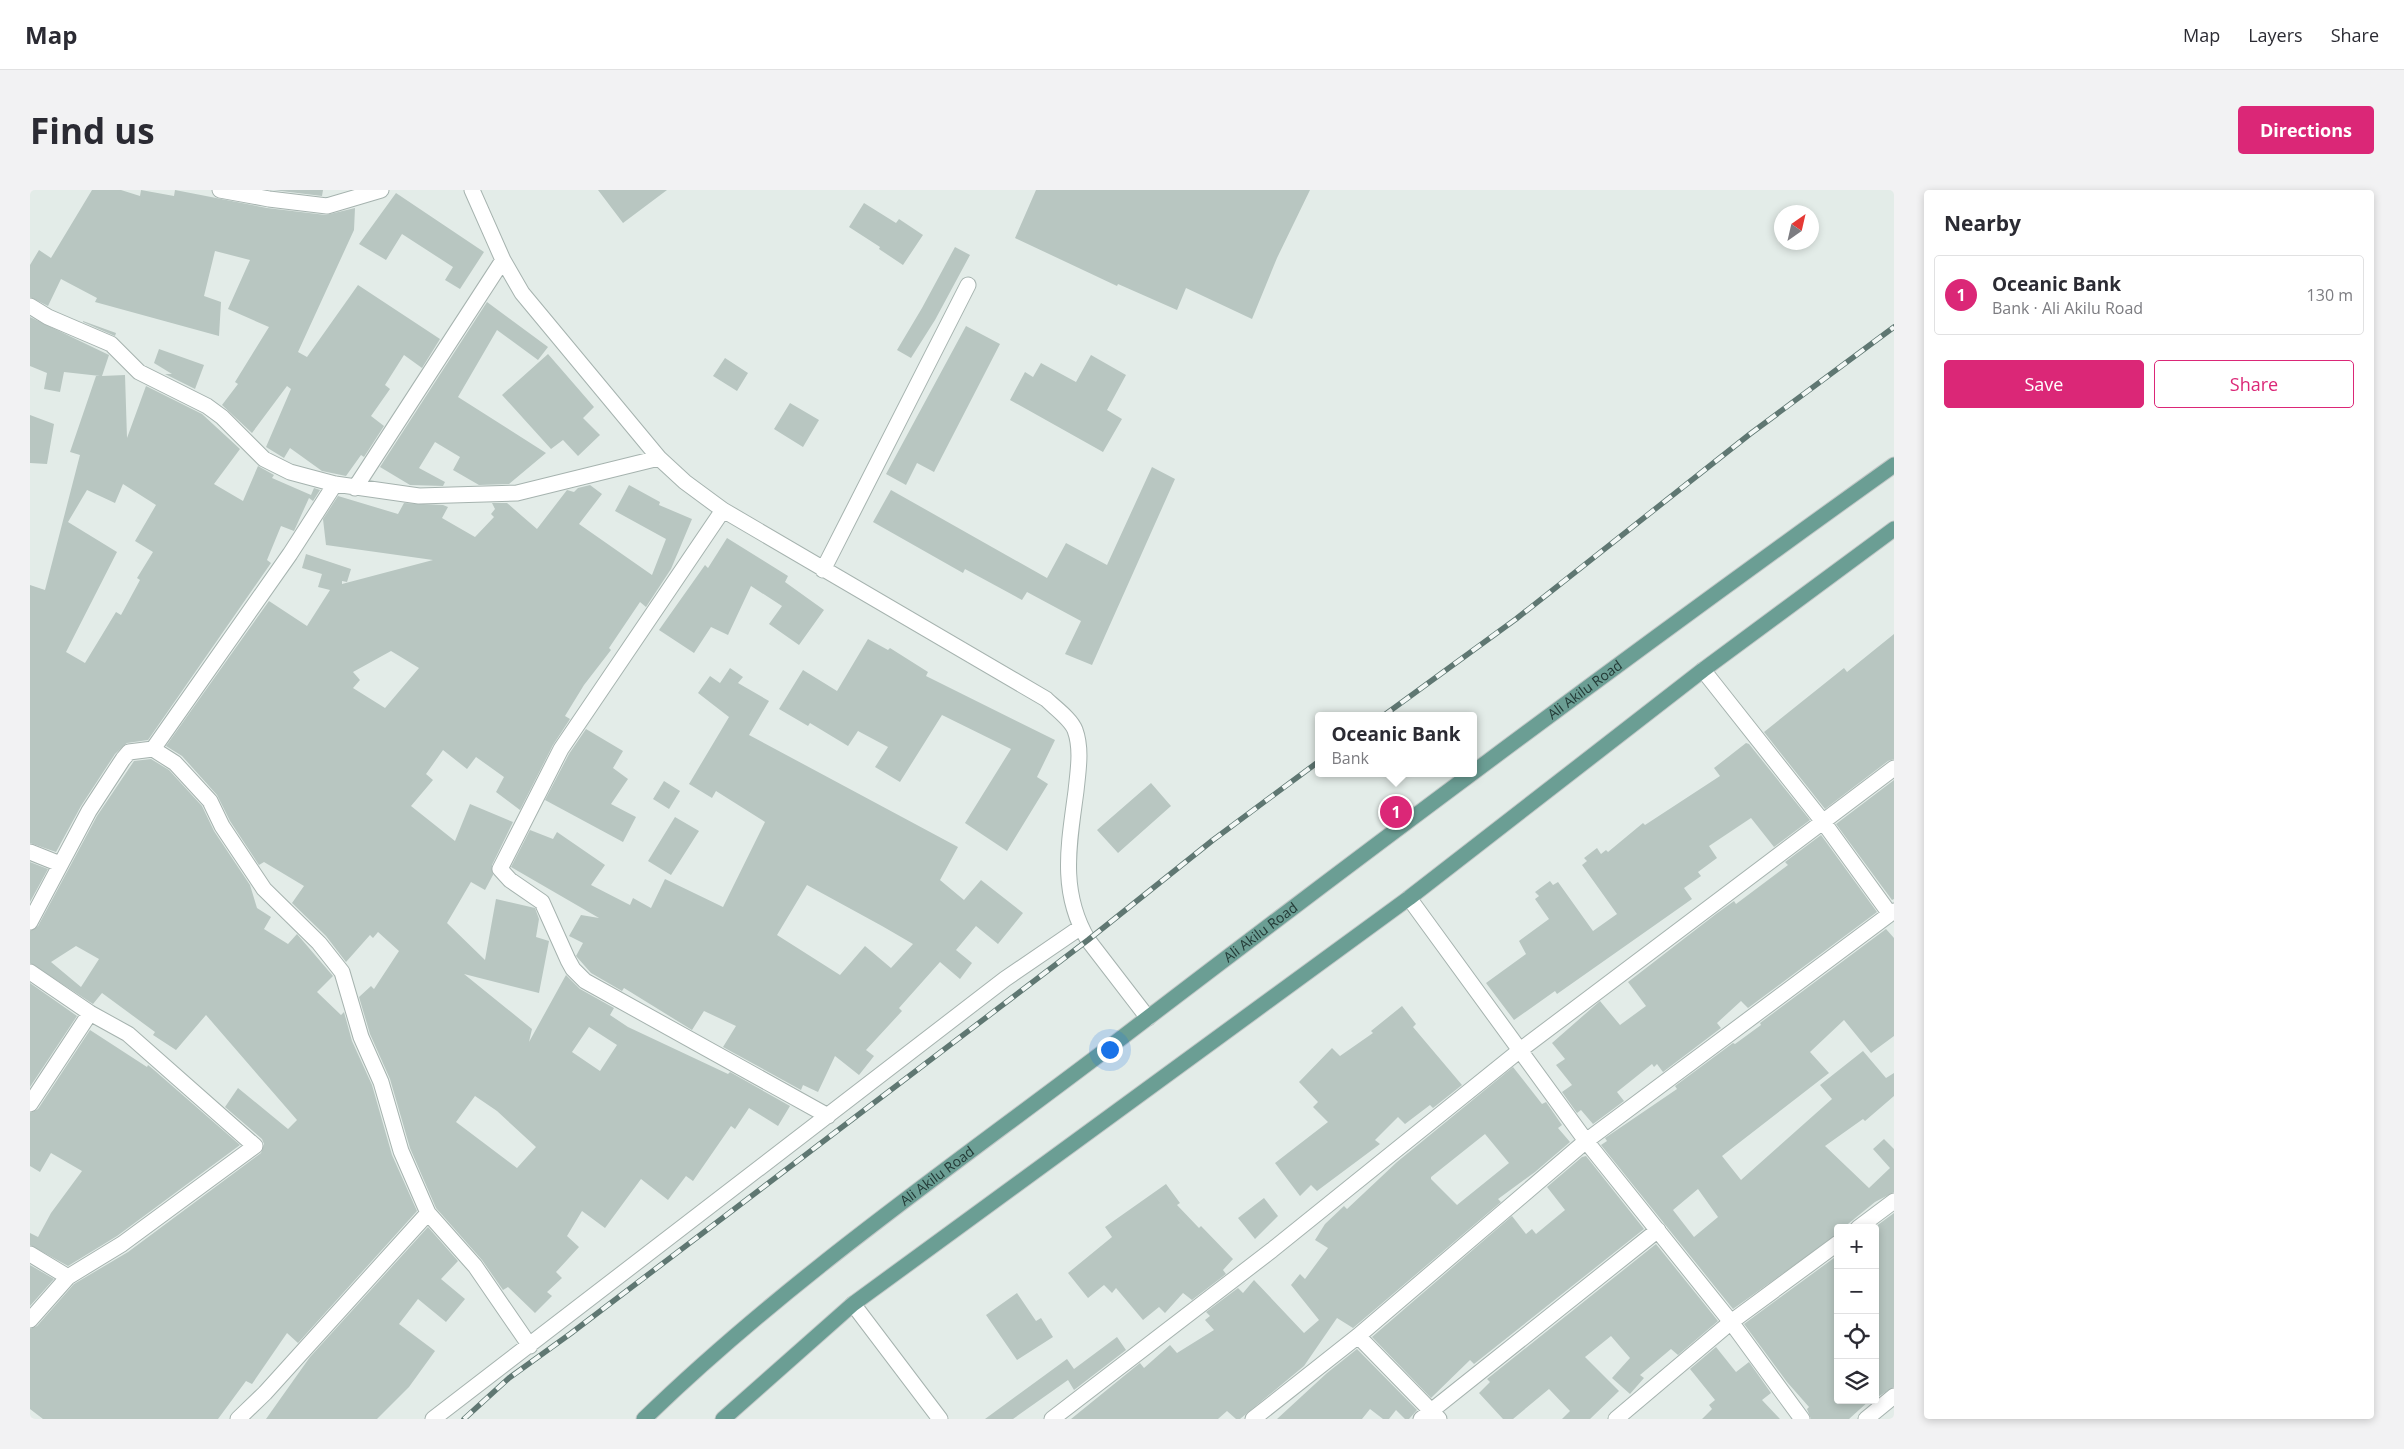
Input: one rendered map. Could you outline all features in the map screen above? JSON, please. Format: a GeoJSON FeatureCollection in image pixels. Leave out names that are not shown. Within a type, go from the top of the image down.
{"type":"FeatureCollection","features":[{"type":"Feature","properties":{"kind":"main road","name":"Ali Akilu Road"},"geometry":{"type":"LineString","coordinates":[[1477,772],[1737,577],[1894,465]]}},
{"type":"Feature","properties":{"kind":"main road"},"geometry":{"type":"LineString","coordinates":[[723,1419],[853,1304],[1409,898],[1703,670],[1894,529]]}},
{"type":"Feature","properties":{"kind":"main road","name":"Ali Akilu Road"},"geometry":{"type":"LineString","coordinates":[[644,1419],[677,1387],[823,1263],[1470,777]]}},
{"type":"Feature","properties":{"kind":"street"},"geometry":{"type":"LineString","coordinates":[[220,190],[269,199],[326,206],[381,190]]}},
{"type":"Feature","properties":{"kind":"street"},"geometry":{"type":"LineString","coordinates":[[472,190],[503,260],[522,293],[659,458],[685,482],[724,510],[823,570],[1046,699],[1074,728],[1080,760],[1067,857],[1069,890],[1081,927],[1148,1018]]}},
{"type":"Feature","properties":{"kind":"street"},"geometry":{"type":"LineString","coordinates":[[355,488],[503,260]]}},
{"type":"Feature","properties":{"kind":"street"},"geometry":{"type":"LineString","coordinates":[[823,570],[968,285]]}},
{"type":"Feature","properties":{"kind":"street"},"geometry":{"type":"LineString","coordinates":[[30,306],[48,317],[111,344],[139,372],[207,406],[222,417],[264,459],[290,472],[335,484],[419,496],[517,493],[659,458]]}},
{"type":"Feature","properties":{"kind":"street"},"geometry":{"type":"LineString","coordinates":[[153,749],[290,554],[335,484]]}},
{"type":"Feature","properties":{"kind":"street"},"geometry":{"type":"LineString","coordinates":[[724,510],[561,749],[500,869],[510,880],[542,902],[571,965],[586,981],[828,1116]]}},
{"type":"Feature","properties":{"kind":"street"},"geometry":{"type":"LineString","coordinates":[[1252,1419],[1358,1336],[1586,1141],[1892,913],[1824,823],[1703,670]]}},
{"type":"Feature","properties":{"kind":"street"},"geometry":{"type":"LineString","coordinates":[[30,922],[89,810],[129,752],[153,749],[175,763],[210,801],[222,826],[264,889],[318,943],[342,972],[361,1036],[382,1082],[401,1151],[428,1213],[476,1266],[530,1346]]}},
{"type":"Feature","properties":{"kind":"street"},"geometry":{"type":"LineString","coordinates":[[1052,1419],[1272,1250],[1519,1051],[1824,823],[1894,768]]}},
{"type":"Feature","properties":{"kind":"street"},"geometry":{"type":"LineString","coordinates":[[30,852],[60,864]]}},
{"type":"Feature","properties":{"kind":"street"},"geometry":{"type":"LineString","coordinates":[[1409,898],[1586,1141],[1731,1322],[1802,1419]]}},
{"type":"Feature","properties":{"kind":"street"},"geometry":{"type":"LineString","coordinates":[[433,1419],[1005,979],[1081,927]]}},
{"type":"Feature","properties":{"kind":"street"},"geometry":{"type":"LineString","coordinates":[[30,972],[90,1013],[128,1034],[255,1146],[122,1244],[68,1276],[30,1320]]}},
{"type":"Feature","properties":{"kind":"street"},"geometry":{"type":"LineString","coordinates":[[30,1104],[90,1013]]}},
{"type":"Feature","properties":{"kind":"street"},"geometry":{"type":"LineString","coordinates":[[1863,1224],[1894,1201]]}},
{"type":"Feature","properties":{"kind":"street"},"geometry":{"type":"LineString","coordinates":[[238,1419],[266,1393],[428,1213]]}},
{"type":"Feature","properties":{"kind":"street"},"geometry":{"type":"LineString","coordinates":[[1358,1336],[1430,1416],[1658,1230]]}},
{"type":"Feature","properties":{"kind":"street"},"geometry":{"type":"LineString","coordinates":[[1616,1419],[1731,1322],[1834,1246]]}},
{"type":"Feature","properties":{"kind":"street"},"geometry":{"type":"LineString","coordinates":[[30,1254],[68,1276]]}},
{"type":"Feature","properties":{"kind":"street"},"geometry":{"type":"LineString","coordinates":[[853,1304],[940,1419]]}},
{"type":"Feature","properties":{"kind":"street"},"geometry":{"type":"LineString","coordinates":[[1866,1419],[1894,1396]]}},
{"type":"Feature","properties":{"kind":"building"},"geometry":{"type":"Polygon","coordinates":[[[92,190],[121,190],[140,196],[141,190],[174,196],[175,190],[267,208],[326,215],[355,208],[354,230],[298,352],[307,357],[358,285],[440,339],[422,368],[404,355],[385,385],[390,389],[371,416],[384,426],[364,457],[361,455],[346,476],[322,471],[290,448],[284,458],[266,447],[291,389],[287,386],[252,433],[222,405],[238,384],[235,382],[269,327],[228,309],[250,260],[215,251],[204,296],[221,302],[219,336],[95,302],[97,298],[61,279],[48,306],[30,297],[30,265],[39,250],[51,258],[92,190]]]}},
{"type":"Feature","properties":{"kind":"building"},"geometry":{"type":"Polygon","coordinates":[[[273,190],[323,190],[322,196],[273,190]]]}},
{"type":"Feature","properties":{"kind":"building"},"geometry":{"type":"Polygon","coordinates":[[[598,190],[667,190],[623,223],[598,190]]]}},
{"type":"Feature","properties":{"kind":"building"},"geometry":{"type":"Polygon","coordinates":[[[1036,190],[1310,190],[1277,258],[1252,319],[1186,288],[1177,310],[1118,284],[1117,286],[1015,238],[1036,190]]]}},
{"type":"Feature","properties":{"kind":"building"},"geometry":{"type":"Polygon","coordinates":[[[396,193],[484,252],[460,289],[445,280],[453,267],[402,234],[386,260],[359,244],[396,193]]]}},
{"type":"Feature","properties":{"kind":"building"},"geometry":{"type":"Polygon","coordinates":[[[864,203],[896,223],[899,219],[923,235],[903,265],[849,227],[864,203]]]}},
{"type":"Feature","properties":{"kind":"building"},"geometry":{"type":"Polygon","coordinates":[[[955,247],[970,255],[935,320],[911,358],[897,350],[955,247]]]}},
{"type":"Feature","properties":{"kind":"building"},"geometry":{"type":"Polygon","coordinates":[[[487,302],[548,347],[538,360],[497,330],[458,397],[546,453],[509,484],[479,485],[453,470],[460,457],[435,442],[419,468],[445,482],[443,486],[410,485],[380,467],[487,302]]]}},
{"type":"Feature","properties":{"kind":"building"},"geometry":{"type":"Polygon","coordinates":[[[30,317],[109,355],[102,376],[125,375],[127,438],[146,386],[202,414],[240,449],[214,484],[243,501],[258,466],[274,475],[272,478],[311,495],[314,488],[320,490],[313,501],[309,498],[294,531],[281,526],[267,560],[271,563],[148,740],[127,743],[115,754],[81,806],[56,852],[30,843],[30,585],[45,590],[80,455],[70,452],[96,376],[100,376],[64,372],[60,392],[44,389],[47,373],[30,366],[30,317]],[[123,484],[115,503],[87,490],[68,522],[117,552],[66,652],[85,663],[116,612],[121,615],[140,580],[137,578],[153,552],[135,541],[156,505],[123,484]]]}},
{"type":"Feature","properties":{"kind":"building"},"geometry":{"type":"Polygon","coordinates":[[[83,322],[116,333],[115,336],[83,322]]]}},
{"type":"Feature","properties":{"kind":"building"},"geometry":{"type":"Polygon","coordinates":[[[966,326],[1000,344],[934,472],[917,463],[906,485],[886,474],[966,326]]]}},
{"type":"Feature","properties":{"kind":"building"},"geometry":{"type":"Polygon","coordinates":[[[159,349],[204,365],[195,389],[165,374],[172,374],[154,363],[159,349]]]}},
{"type":"Feature","properties":{"kind":"building"},"geometry":{"type":"Polygon","coordinates":[[[548,354],[594,407],[583,418],[600,435],[578,456],[563,440],[551,449],[502,395],[548,354]]]}},
{"type":"Feature","properties":{"kind":"building"},"geometry":{"type":"Polygon","coordinates":[[[1091,355],[1126,375],[1107,410],[1122,419],[1103,452],[1010,400],[1025,372],[1033,377],[1041,363],[1076,382],[1091,355]]]}},
{"type":"Feature","properties":{"kind":"building"},"geometry":{"type":"Polygon","coordinates":[[[725,358],[748,373],[737,391],[713,376],[725,358]]]}},
{"type":"Feature","properties":{"kind":"building"},"geometry":{"type":"Polygon","coordinates":[[[790,403],[819,420],[803,447],[774,429],[790,403]]]}},
{"type":"Feature","properties":{"kind":"building"},"geometry":{"type":"Polygon","coordinates":[[[30,415],[54,424],[47,464],[30,463],[30,415]]]}},
{"type":"Feature","properties":{"kind":"building"},"geometry":{"type":"Polygon","coordinates":[[[1152,467],[1175,479],[1092,665],[1065,654],[1081,621],[1027,592],[1022,600],[965,569],[963,573],[873,522],[891,490],[1047,578],[1066,543],[1107,565],[1152,467]]]}},
{"type":"Feature","properties":{"kind":"building"},"geometry":{"type":"Polygon","coordinates":[[[590,485],[602,494],[579,524],[652,575],[666,539],[615,511],[629,485],[660,502],[659,505],[692,519],[671,569],[646,607],[640,602],[609,648],[611,650],[584,685],[565,716],[570,719],[553,745],[520,810],[496,792],[504,777],[476,757],[467,769],[443,750],[426,774],[433,780],[411,806],[455,841],[470,804],[513,822],[492,865],[493,875],[485,890],[471,882],[447,923],[485,960],[496,899],[535,908],[539,919],[536,937],[549,941],[539,993],[464,974],[532,1029],[529,1042],[566,975],[580,989],[614,1008],[610,1015],[628,1027],[728,1074],[730,1072],[790,1106],[778,1126],[749,1108],[735,1129],[731,1126],[693,1181],[686,1176],[668,1200],[641,1179],[605,1228],[582,1211],[567,1236],[579,1247],[556,1272],[562,1278],[547,1292],[552,1296],[535,1313],[508,1287],[503,1290],[482,1260],[436,1208],[410,1148],[390,1079],[370,1034],[359,997],[371,986],[374,989],[399,951],[378,932],[373,938],[370,935],[346,962],[326,936],[292,903],[304,886],[264,862],[259,865],[230,821],[217,795],[182,756],[166,746],[269,601],[307,626],[330,590],[318,587],[322,574],[302,568],[306,554],[351,569],[347,582],[342,581],[342,584],[433,560],[326,545],[323,519],[338,496],[398,514],[404,503],[443,505],[448,507],[442,518],[475,537],[494,517],[491,514],[495,509],[492,503],[507,503],[537,529],[567,490],[574,492],[578,488],[590,485]],[[391,651],[353,672],[360,680],[353,688],[385,708],[419,668],[391,651]],[[589,1027],[572,1052],[600,1071],[617,1045],[589,1027]],[[475,1096],[456,1122],[517,1168],[536,1147],[497,1111],[475,1096]]]}},
{"type":"Feature","properties":{"kind":"building"},"geometry":{"type":"Polygon","coordinates":[[[727,538],[788,576],[785,582],[824,610],[799,645],[769,624],[782,606],[751,586],[728,635],[711,627],[694,653],[659,630],[705,565],[708,568],[727,538]]]}},
{"type":"Feature","properties":{"kind":"building"},"geometry":{"type":"Polygon","coordinates":[[[1894,634],[1894,759],[1888,761],[1825,809],[1764,732],[1844,668],[1847,672],[1894,634]]]}},
{"type":"Feature","properties":{"kind":"building"},"geometry":{"type":"Polygon","coordinates":[[[868,639],[888,650],[890,648],[928,672],[926,676],[1055,740],[1037,777],[1048,784],[1007,851],[965,823],[1011,749],[942,715],[900,782],[875,767],[888,747],[858,731],[848,746],[810,723],[808,726],[779,709],[803,670],[837,691],[868,639]]]}},
{"type":"Feature","properties":{"kind":"building"},"geometry":{"type":"Polygon","coordinates":[[[730,668],[743,677],[738,683],[769,701],[749,735],[958,847],[940,880],[964,900],[981,880],[1023,913],[998,944],[976,926],[956,950],[972,963],[960,979],[940,962],[899,1008],[902,1011],[866,1050],[874,1056],[859,1075],[835,1056],[818,1092],[803,1085],[801,1090],[723,1047],[736,1026],[704,1011],[692,1030],[624,988],[622,991],[591,973],[576,956],[583,943],[569,936],[581,915],[599,918],[511,867],[530,830],[553,839],[557,832],[605,865],[591,885],[630,905],[633,898],[651,908],[665,879],[723,907],[765,822],[716,791],[712,798],[689,784],[729,717],[698,693],[710,676],[720,683],[730,668]],[[807,885],[777,935],[840,975],[865,946],[891,968],[913,944],[807,885]]]}},
{"type":"Feature","properties":{"kind":"building"},"geometry":{"type":"Polygon","coordinates":[[[586,729],[623,751],[613,768],[628,779],[611,804],[636,817],[623,842],[545,800],[569,754],[586,729]]]}},
{"type":"Feature","properties":{"kind":"building"},"geometry":{"type":"Polygon","coordinates":[[[1746,743],[1749,744],[1810,820],[1774,847],[1751,818],[1709,846],[1717,858],[1698,872],[1701,876],[1684,888],[1692,899],[1557,994],[1555,991],[1514,1020],[1486,983],[1526,954],[1519,941],[1549,919],[1535,899],[1539,896],[1535,892],[1550,881],[1553,885],[1558,882],[1593,931],[1617,914],[1582,865],[1587,861],[1584,858],[1597,848],[1601,854],[1606,850],[1608,852],[1643,823],[1645,825],[1720,776],[1714,768],[1746,743]]]}},
{"type":"Feature","properties":{"kind":"building"},"geometry":{"type":"Polygon","coordinates":[[[151,759],[169,770],[202,806],[214,831],[250,885],[257,908],[271,917],[264,929],[288,944],[297,934],[333,976],[317,992],[341,1015],[344,1012],[352,1041],[372,1085],[392,1155],[417,1211],[298,1343],[287,1333],[252,1384],[246,1381],[218,1419],[43,1419],[30,1409],[30,1329],[37,1326],[74,1284],[128,1252],[261,1153],[264,1144],[262,1139],[225,1107],[238,1088],[288,1129],[297,1120],[206,1015],[176,1050],[153,1035],[155,1032],[102,993],[93,1004],[30,963],[30,931],[38,926],[97,816],[134,761],[151,759]],[[76,946],[51,962],[81,987],[99,959],[76,946]]]}},
{"type":"Feature","properties":{"kind":"building"},"geometry":{"type":"Polygon","coordinates":[[[1894,780],[1894,899],[1892,900],[1836,824],[1894,780]]]}},
{"type":"Feature","properties":{"kind":"building"},"geometry":{"type":"Polygon","coordinates":[[[664,781],[680,791],[669,809],[653,799],[664,781]]]}},
{"type":"Feature","properties":{"kind":"building"},"geometry":{"type":"Polygon","coordinates":[[[1151,783],[1171,806],[1118,853],[1097,830],[1151,783]]]}},
{"type":"Feature","properties":{"kind":"building"},"geometry":{"type":"Polygon","coordinates":[[[675,817],[699,831],[671,875],[648,861],[675,817]]]}},
{"type":"Feature","properties":{"kind":"building"},"geometry":{"type":"Polygon","coordinates":[[[1821,835],[1877,912],[1748,1008],[1741,1001],[1717,1023],[1721,1028],[1663,1072],[1657,1064],[1654,1067],[1652,1064],[1617,1092],[1624,1101],[1593,1124],[1581,1110],[1577,1113],[1562,1092],[1572,1085],[1556,1065],[1565,1059],[1552,1043],[1600,1001],[1620,1025],[1646,1006],[1628,982],[1716,914],[1734,901],[1736,904],[1788,865],[1785,862],[1821,835]]]}},
{"type":"Feature","properties":{"kind":"building"},"geometry":{"type":"Polygon","coordinates":[[[30,862],[48,869],[30,902],[30,862]]]}},
{"type":"Feature","properties":{"kind":"building"},"geometry":{"type":"Polygon","coordinates":[[[1886,929],[1894,938],[1894,1036],[1871,1053],[1844,1020],[1810,1052],[1829,1073],[1722,1156],[1741,1180],[1832,1099],[1820,1085],[1863,1051],[1886,1078],[1894,1073],[1894,1096],[1865,1121],[1863,1119],[1825,1146],[1869,1188],[1890,1168],[1873,1149],[1884,1139],[1894,1149],[1894,1192],[1875,1202],[1848,1224],[1834,1224],[1834,1237],[1733,1309],[1601,1145],[1607,1141],[1605,1138],[1677,1089],[1675,1086],[1733,1043],[1735,1044],[1761,1025],[1760,1023],[1886,929]],[[1698,1189],[1673,1210],[1694,1237],[1718,1217],[1698,1189]]]}},
{"type":"Feature","properties":{"kind":"building"},"geometry":{"type":"Polygon","coordinates":[[[30,983],[77,1016],[30,1087],[30,983]]]}},
{"type":"Feature","properties":{"kind":"building"},"geometry":{"type":"Polygon","coordinates":[[[1402,1006],[1416,1024],[1413,1027],[1462,1085],[1433,1108],[1430,1105],[1405,1124],[1398,1117],[1375,1140],[1380,1144],[1317,1191],[1311,1185],[1300,1196],[1275,1163],[1328,1122],[1313,1107],[1318,1102],[1299,1082],[1332,1048],[1340,1056],[1373,1033],[1371,1031],[1402,1006]]]}},
{"type":"Feature","properties":{"kind":"building"},"geometry":{"type":"Polygon","coordinates":[[[90,1030],[147,1067],[148,1065],[240,1145],[117,1236],[68,1266],[30,1245],[30,1233],[38,1237],[51,1213],[82,1171],[51,1153],[40,1172],[30,1166],[30,1113],[38,1109],[90,1030]]]}},
{"type":"Feature","properties":{"kind":"building"},"geometry":{"type":"Polygon","coordinates":[[[1513,1067],[1542,1104],[1546,1102],[1562,1125],[1558,1128],[1570,1142],[1535,1172],[1498,1199],[1501,1202],[1353,1328],[1337,1318],[1304,1366],[1240,1419],[1236,1419],[1227,1411],[1218,1419],[1071,1419],[1140,1363],[1144,1368],[1170,1345],[1177,1353],[1214,1330],[1205,1320],[1210,1316],[1206,1312],[1238,1288],[1243,1293],[1254,1280],[1304,1333],[1319,1320],[1291,1285],[1300,1274],[1305,1279],[1328,1248],[1315,1240],[1325,1224],[1344,1206],[1347,1209],[1397,1162],[1513,1067]],[[1485,1134],[1431,1177],[1431,1179],[1457,1205],[1509,1163],[1485,1134]]]}},
{"type":"Feature","properties":{"kind":"building"},"geometry":{"type":"Polygon","coordinates":[[[1586,1156],[1644,1229],[1474,1364],[1470,1360],[1431,1398],[1372,1337],[1512,1216],[1526,1234],[1532,1229],[1536,1234],[1565,1210],[1547,1187],[1582,1157],[1586,1156]]]}},
{"type":"Feature","properties":{"kind":"building"},"geometry":{"type":"Polygon","coordinates":[[[1166,1184],[1180,1203],[1177,1205],[1199,1228],[1201,1226],[1233,1259],[1223,1270],[1226,1274],[1192,1300],[1183,1293],[1165,1313],[1159,1307],[1143,1320],[1116,1288],[1112,1293],[1104,1285],[1088,1298],[1068,1273],[1112,1237],[1105,1227],[1166,1184]]]}},
{"type":"Feature","properties":{"kind":"building"},"geometry":{"type":"Polygon","coordinates":[[[1264,1198],[1278,1216],[1255,1239],[1238,1218],[1264,1198]]]}},
{"type":"Feature","properties":{"kind":"building"},"geometry":{"type":"Polygon","coordinates":[[[1894,1213],[1894,1387],[1879,1396],[1879,1269],[1879,1224],[1894,1213]]]}},
{"type":"Feature","properties":{"kind":"building"},"geometry":{"type":"Polygon","coordinates":[[[428,1227],[458,1261],[441,1279],[465,1299],[446,1322],[418,1299],[399,1324],[435,1351],[409,1387],[377,1419],[266,1419],[310,1357],[428,1227]]]}},
{"type":"Feature","properties":{"kind":"building"},"geometry":{"type":"Polygon","coordinates":[[[1656,1244],[1718,1321],[1678,1355],[1671,1349],[1640,1375],[1644,1378],[1630,1394],[1612,1378],[1630,1358],[1611,1336],[1585,1357],[1619,1391],[1590,1419],[1562,1419],[1570,1411],[1549,1389],[1513,1419],[1503,1419],[1479,1393],[1490,1382],[1487,1379],[1656,1244]]]}},
{"type":"Feature","properties":{"kind":"building"},"geometry":{"type":"Polygon","coordinates":[[[1834,1258],[1834,1404],[1866,1404],[1849,1419],[1811,1419],[1807,1409],[1809,1407],[1787,1382],[1744,1324],[1834,1258]]]}},
{"type":"Feature","properties":{"kind":"building"},"geometry":{"type":"Polygon","coordinates":[[[30,1265],[54,1279],[30,1306],[30,1265]]]}},
{"type":"Feature","properties":{"kind":"building"},"geometry":{"type":"Polygon","coordinates":[[[1017,1293],[1036,1321],[1041,1318],[1053,1337],[1017,1360],[986,1315],[1017,1293]]]}},
{"type":"Feature","properties":{"kind":"building"},"geometry":{"type":"Polygon","coordinates":[[[1117,1337],[1126,1350],[1074,1390],[1068,1380],[1013,1419],[985,1419],[1067,1359],[1074,1369],[1117,1337]]]}},
{"type":"Feature","properties":{"kind":"building"},"geometry":{"type":"Polygon","coordinates":[[[1716,1347],[1736,1372],[1749,1362],[1771,1393],[1762,1400],[1780,1419],[1702,1419],[1712,1409],[1709,1405],[1715,1400],[1690,1369],[1716,1347]]]}},
{"type":"Feature","properties":{"kind":"building"},"geometry":{"type":"Polygon","coordinates":[[[1357,1349],[1417,1410],[1409,1419],[1405,1419],[1396,1410],[1389,1419],[1383,1419],[1370,1409],[1362,1419],[1277,1419],[1327,1373],[1357,1349]]]}},
{"type":"Feature","properties":{"kind":"railway"},"geometry":{"type":"LineString","coordinates":[[1388,712],[1516,619],[1750,434],[1894,327]]}},
{"type":"Feature","properties":{"kind":"railway"},"geometry":{"type":"LineString","coordinates":[[464,1419],[509,1378],[570,1334],[1088,940],[1213,840],[1315,764]]}},
{"type":"Feature","properties":{"kind":"place","name":"Oceanic Bank"},"geometry":{"type":"Point","coordinates":[1396,812]}}]}
